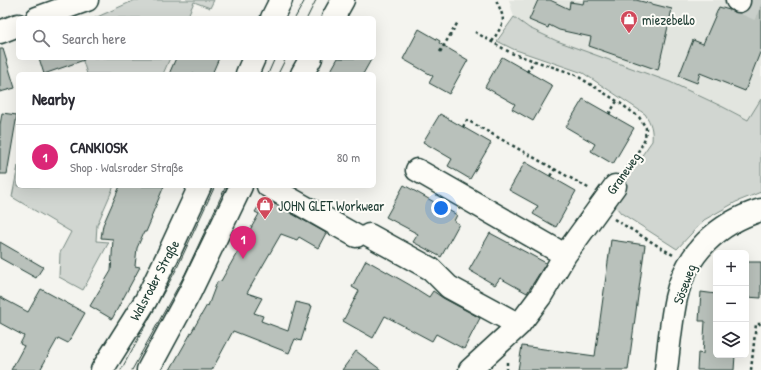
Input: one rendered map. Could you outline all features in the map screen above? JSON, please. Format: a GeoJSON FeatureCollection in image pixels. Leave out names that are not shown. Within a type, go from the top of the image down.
{"type":"FeatureCollection","features":[{"type":"Feature","properties":{"kind":"main road"},"geometry":{"type":"LineString","coordinates":[[40,16],[61,4],[87,0]]}},
{"type":"Feature","properties":{"kind":"main road"},"geometry":{"type":"LineString","coordinates":[[273,16],[281,0]]}},
{"type":"Feature","properties":{"kind":"main road"},"geometry":{"type":"LineString","coordinates":[[334,16],[343,0]]}},
{"type":"Feature","properties":{"kind":"main road"},"geometry":{"type":"LineString","coordinates":[[0,32],[16,26]]}},
{"type":"Feature","properties":{"kind":"main road"},"geometry":{"type":"LineString","coordinates":[[248,72],[253,60]]}},
{"type":"Feature","properties":{"kind":"main road"},"geometry":{"type":"LineString","coordinates":[[303,72],[310,60]]}},
{"type":"Feature","properties":{"kind":"main road"},"geometry":{"type":"LineString","coordinates":[[417,170],[565,255]]}},
{"type":"Feature","properties":{"kind":"main road","name":"Walsroder Straße"},"geometry":{"type":"LineString","coordinates":[[102,370],[146,300],[199,188]]}},
{"type":"Feature","properties":{"kind":"main road"},"geometry":{"type":"LineString","coordinates":[[148,370],[190,292],[240,188]]}},
{"type":"Feature","properties":{"kind":"main road"},"geometry":{"type":"LineString","coordinates":[[272,188],[431,269],[449,287],[519,325]]}},
{"type":"Feature","properties":{"kind":"main road","name":"Graneweg"},"geometry":{"type":"LineString","coordinates":[[470,370],[519,325],[540,297],[565,255],[606,198]]}},
{"type":"Feature","properties":{"kind":"main road","name":"Söseweg"},"geometry":{"type":"LineString","coordinates":[[666,370],[676,297],[689,265],[704,244],[730,222],[746,214],[761,210]]}},
{"type":"Feature","properties":{"kind":"path"},"geometry":{"type":"LineString","coordinates":[[492,42],[503,23],[503,15],[496,0]]}},
{"type":"Feature","properties":{"kind":"path"},"geometry":{"type":"LineString","coordinates":[[440,52],[458,22]]}},
{"type":"Feature","properties":{"kind":"path","name":"Graneweg"},"geometry":{"type":"LineString","coordinates":[[475,32],[511,53],[574,74],[617,101],[639,117],[646,128],[645,138],[641,147],[606,198]]}},
{"type":"Feature","properties":{"kind":"path"},"geometry":{"type":"LineString","coordinates":[[527,72],[534,61]]}},
{"type":"Feature","properties":{"kind":"path"},"geometry":{"type":"LineString","coordinates":[[609,114],[617,101]]}},
{"type":"Feature","properties":{"kind":"path"},"geometry":{"type":"LineString","coordinates":[[463,127],[467,120],[606,198],[689,265]]}},
{"type":"Feature","properties":{"kind":"path"},"geometry":{"type":"LineString","coordinates":[[550,176],[555,169]]}},
{"type":"Feature","properties":{"kind":"path"},"geometry":{"type":"LineString","coordinates":[[751,370],[756,324],[761,324]]}},
{"type":"Feature","properties":{"kind":"shaded area"},"geometry":{"type":"Polygon","coordinates":[[[135,0],[214,0],[210,8],[194,2],[188,16],[99,16],[135,0]]]}},
{"type":"Feature","properties":{"kind":"shaded area"},"geometry":{"type":"Polygon","coordinates":[[[509,0],[761,0],[761,192],[748,120],[670,82],[557,41],[529,28],[514,17],[509,0]]]}},
{"type":"Feature","properties":{"kind":"shaded area"},"geometry":{"type":"Polygon","coordinates":[[[514,17],[529,28],[557,41],[670,82],[748,120],[761,99],[761,192],[736,202],[704,220],[677,249],[621,213],[616,207],[615,194],[652,141],[652,130],[647,117],[645,114],[583,73],[513,49],[497,41],[514,17]]]}},
{"type":"Feature","properties":{"kind":"shaded area"},"geometry":{"type":"Polygon","coordinates":[[[83,60],[169,60],[164,72],[86,72],[83,60]]]}},
{"type":"Feature","properties":{"kind":"shaded area"},"geometry":{"type":"Polygon","coordinates":[[[16,176],[16,188],[113,188],[97,225],[96,241],[109,242],[83,290],[59,277],[60,253],[71,232],[12,197],[16,176]]]}},
{"type":"Feature","properties":{"kind":"building","name":"miezebello"},"geometry":{"type":"Polygon","coordinates":[[[538,0],[550,0],[569,9],[570,2],[583,4],[584,0],[636,0],[672,9],[658,70],[589,46],[591,37],[559,30],[549,25],[548,28],[529,20],[538,0]]]}},
{"type":"Feature","properties":{"kind":"building"},"geometry":{"type":"Polygon","coordinates":[[[751,0],[761,0],[761,50],[745,91],[700,73],[697,83],[679,76],[693,40],[703,44],[719,7],[740,13],[746,12],[750,7],[751,0]]]}},
{"type":"Feature","properties":{"kind":"building"},"geometry":{"type":"Polygon","coordinates":[[[419,29],[468,60],[449,94],[429,83],[433,76],[403,59],[419,29]]]}},
{"type":"Feature","properties":{"kind":"building"},"geometry":{"type":"Polygon","coordinates":[[[0,49],[3,49],[15,88],[0,92],[0,49]]]}},
{"type":"Feature","properties":{"kind":"building"},"geometry":{"type":"Polygon","coordinates":[[[502,57],[553,86],[533,121],[512,109],[515,104],[485,87],[502,57]]]}},
{"type":"Feature","properties":{"kind":"building"},"geometry":{"type":"Polygon","coordinates":[[[40,60],[84,60],[50,72],[43,72],[40,60]]]}},
{"type":"Feature","properties":{"kind":"building"},"geometry":{"type":"Polygon","coordinates":[[[175,60],[218,60],[213,72],[170,72],[175,60]]]}},
{"type":"Feature","properties":{"kind":"building"},"geometry":{"type":"Polygon","coordinates":[[[337,60],[371,60],[364,72],[330,72],[337,60]]]}},
{"type":"Feature","properties":{"kind":"building"},"geometry":{"type":"Polygon","coordinates":[[[583,99],[634,128],[613,164],[591,151],[595,144],[566,127],[583,99]]]}},
{"type":"Feature","properties":{"kind":"building"},"geometry":{"type":"Polygon","coordinates":[[[2,113],[16,115],[7,174],[0,174],[0,125],[2,113]]]}},
{"type":"Feature","properties":{"kind":"building"},"geometry":{"type":"Polygon","coordinates":[[[440,114],[491,143],[470,179],[448,166],[452,159],[423,142],[440,114]]]}},
{"type":"Feature","properties":{"kind":"building"},"geometry":{"type":"Polygon","coordinates":[[[525,162],[576,191],[556,227],[533,214],[538,206],[509,190],[525,162]]]}},
{"type":"Feature","properties":{"kind":"building"},"geometry":{"type":"Polygon","coordinates":[[[404,185],[457,215],[454,221],[459,224],[441,257],[413,242],[418,234],[386,217],[404,185]]]}},
{"type":"Feature","properties":{"kind":"building"},"geometry":{"type":"Polygon","coordinates":[[[119,188],[163,188],[146,232],[144,232],[137,248],[135,266],[140,267],[112,319],[90,306],[111,271],[113,239],[101,238],[103,225],[119,188]]]}},
{"type":"Feature","properties":{"kind":"building"},"geometry":{"type":"Polygon","coordinates":[[[264,198],[326,233],[318,248],[299,237],[297,240],[281,234],[247,293],[262,298],[254,313],[263,316],[261,321],[288,331],[296,302],[312,306],[301,341],[295,339],[289,353],[233,331],[212,370],[170,370],[207,305],[208,306],[217,282],[221,281],[259,214],[255,212],[264,198]]]}},
{"type":"Feature","properties":{"kind":"building"},"geometry":{"type":"Polygon","coordinates":[[[490,233],[546,263],[527,293],[500,278],[495,285],[469,270],[490,233]]]}},
{"type":"Feature","properties":{"kind":"building"},"geometry":{"type":"Polygon","coordinates":[[[611,240],[645,245],[628,370],[518,370],[522,346],[595,356],[611,240]]]}},
{"type":"Feature","properties":{"kind":"building"},"geometry":{"type":"Polygon","coordinates":[[[0,242],[43,267],[36,278],[0,258],[0,242]]]}},
{"type":"Feature","properties":{"kind":"building"},"geometry":{"type":"Polygon","coordinates":[[[366,260],[429,297],[433,291],[480,318],[464,349],[436,334],[432,341],[385,316],[373,338],[343,321],[359,291],[352,287],[366,260]]]}},
{"type":"Feature","properties":{"kind":"building"},"geometry":{"type":"Polygon","coordinates":[[[749,262],[761,262],[761,298],[749,297],[749,262]]]}},
{"type":"Feature","properties":{"kind":"building"},"geometry":{"type":"Polygon","coordinates":[[[41,289],[85,313],[68,343],[58,338],[40,370],[11,370],[24,346],[20,344],[24,336],[0,323],[0,297],[28,312],[41,289]]]}},
{"type":"Feature","properties":{"kind":"building"},"geometry":{"type":"Polygon","coordinates":[[[701,292],[713,294],[713,358],[735,358],[734,370],[697,370],[698,353],[703,354],[705,321],[699,321],[701,292]]]}},
{"type":"Feature","properties":{"kind":"building"},"geometry":{"type":"Polygon","coordinates":[[[356,351],[381,370],[342,370],[356,351]]]}},
{"type":"Feature","properties":{"kind":"tunnel"},"geometry":{"type":"LineString","coordinates":[[739,1],[761,11]]}},
{"type":"Feature","properties":{"kind":"tram line"},"geometry":{"type":"LineString","coordinates":[[296,16],[305,0]]}},
{"type":"Feature","properties":{"kind":"tram line"},"geometry":{"type":"LineString","coordinates":[[308,16],[316,0]]}},
{"type":"Feature","properties":{"kind":"tram line"},"geometry":{"type":"LineString","coordinates":[[269,72],[274,60]]}},
{"type":"Feature","properties":{"kind":"tram line"},"geometry":{"type":"LineString","coordinates":[[279,72],[285,60]]}},
{"type":"Feature","properties":{"kind":"tram line"},"geometry":{"type":"LineString","coordinates":[[121,370],[176,270],[214,188]]}},
{"type":"Feature","properties":{"kind":"tram line"},"geometry":{"type":"LineString","coordinates":[[132,370],[185,274],[225,188]]}},
{"type":"Feature","properties":{"kind":"place","name":"miezebello"},"geometry":{"type":"Point","coordinates":[629,34]}},
{"type":"Feature","properties":{"kind":"place","name":"JOHN GLET Workwear"},"geometry":{"type":"Point","coordinates":[265,220]}},
{"type":"Feature","properties":{"kind":"place","name":"CANKIOSK"},"geometry":{"type":"Point","coordinates":[243,259]}}]}
